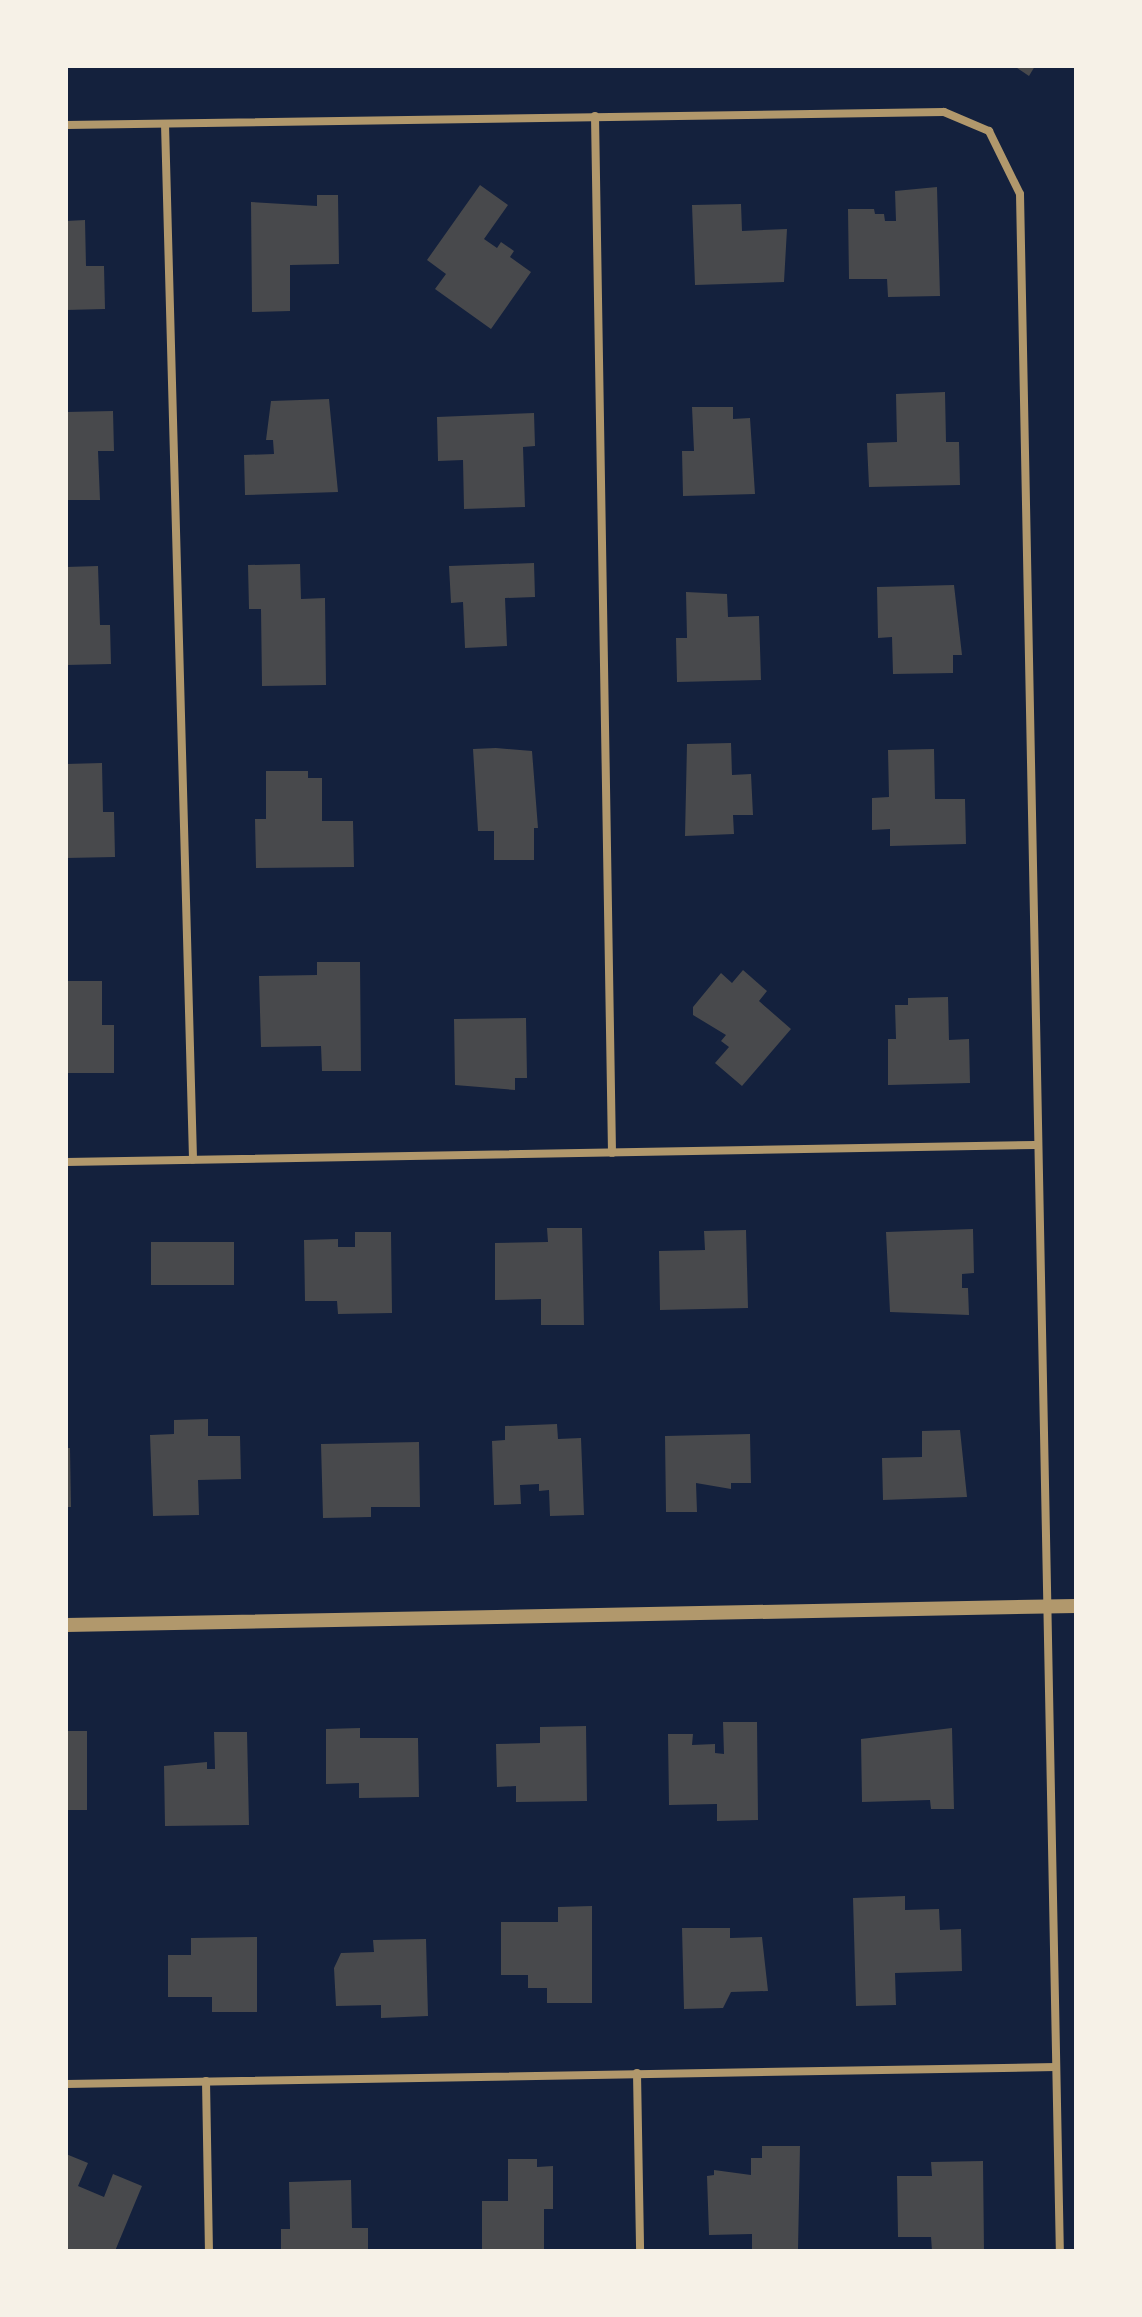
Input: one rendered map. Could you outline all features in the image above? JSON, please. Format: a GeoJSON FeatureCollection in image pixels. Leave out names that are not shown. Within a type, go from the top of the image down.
{"type":"FeatureCollection","features":[{"type":"Feature","properties":{"kind":"street"},"geometry":{"type":"LineString","coordinates":[[66,125],[944,112],[989,131],[1020,194],[1035,1145],[1060,2251]]}},
{"type":"Feature","properties":{"kind":"street"},"geometry":{"type":"LineString","coordinates":[[595,116],[612,1153]]}},
{"type":"Feature","properties":{"kind":"street"},"geometry":{"type":"LineString","coordinates":[[165,124],[193,1160]]}},
{"type":"Feature","properties":{"kind":"street"},"geometry":{"type":"LineString","coordinates":[[66,1162],[1035,1145]]}},
{"type":"Feature","properties":{"kind":"street"},"geometry":{"type":"LineString","coordinates":[[66,1625],[1076,1606]]}},
{"type":"Feature","properties":{"kind":"street"},"geometry":{"type":"LineString","coordinates":[[66,2084],[1056,2067]]}},
{"type":"Feature","properties":{"kind":"street"},"geometry":{"type":"LineString","coordinates":[[637,2073],[640,2251]]}},
{"type":"Feature","properties":{"kind":"street"},"geometry":{"type":"LineString","coordinates":[[206,2081],[209,2251]]}},
{"type":"Feature","properties":{"kind":"building"},"geometry":{"type":"Polygon","coordinates":[[[1014,66],[1035,66],[1029,76],[1014,66]]]}},
{"type":"Feature","properties":{"kind":"building"},"geometry":{"type":"Polygon","coordinates":[[[480,185],[508,205],[484,239],[497,248],[501,242],[514,251],[510,257],[531,272],[491,329],[435,289],[446,274],[427,260],[480,185]]]}},
{"type":"Feature","properties":{"kind":"building"},"geometry":{"type":"Polygon","coordinates":[[[937,187],[940,296],[888,297],[887,279],[849,279],[848,209],[874,209],[875,214],[884,214],[885,221],[896,221],[895,191],[937,187]]]}},
{"type":"Feature","properties":{"kind":"building"},"geometry":{"type":"Polygon","coordinates":[[[317,195],[338,195],[339,264],[290,265],[290,311],[252,312],[251,202],[317,206],[317,195]]]}},
{"type":"Feature","properties":{"kind":"building"},"geometry":{"type":"Polygon","coordinates":[[[741,204],[742,231],[787,229],[784,282],[695,285],[692,205],[741,204]]]}},
{"type":"Feature","properties":{"kind":"building"},"geometry":{"type":"Polygon","coordinates":[[[85,220],[86,266],[104,266],[105,309],[66,310],[66,221],[85,220]]]}},
{"type":"Feature","properties":{"kind":"building"},"geometry":{"type":"Polygon","coordinates":[[[945,392],[946,442],[959,442],[960,485],[869,487],[867,443],[897,442],[896,394],[945,392]]]}},
{"type":"Feature","properties":{"kind":"building"},"geometry":{"type":"Polygon","coordinates":[[[329,399],[338,492],[245,495],[244,455],[274,454],[273,440],[266,440],[271,401],[329,399]]]}},
{"type":"Feature","properties":{"kind":"building"},"geometry":{"type":"Polygon","coordinates":[[[692,407],[733,407],[733,419],[750,418],[755,494],[683,496],[682,451],[694,451],[692,407]]]}},
{"type":"Feature","properties":{"kind":"building"},"geometry":{"type":"Polygon","coordinates":[[[113,411],[114,451],[98,451],[100,500],[66,500],[66,412],[113,411]]]}},
{"type":"Feature","properties":{"kind":"building"},"geometry":{"type":"Polygon","coordinates":[[[534,413],[535,446],[523,447],[525,507],[464,509],[463,460],[438,461],[437,417],[534,413]]]}},
{"type":"Feature","properties":{"kind":"building"},"geometry":{"type":"Polygon","coordinates":[[[534,563],[535,597],[505,598],[507,646],[465,648],[463,602],[451,603],[449,566],[534,563]]]}},
{"type":"Feature","properties":{"kind":"building"},"geometry":{"type":"Polygon","coordinates":[[[300,564],[301,599],[325,598],[326,685],[262,686],[261,609],[249,609],[248,565],[300,564]]]}},
{"type":"Feature","properties":{"kind":"building"},"geometry":{"type":"Polygon","coordinates":[[[98,566],[100,625],[110,625],[111,664],[66,665],[66,567],[98,566]]]}},
{"type":"Feature","properties":{"kind":"building"},"geometry":{"type":"Polygon","coordinates":[[[954,585],[962,655],[953,655],[953,673],[893,674],[892,637],[878,638],[877,587],[954,585]]]}},
{"type":"Feature","properties":{"kind":"building"},"geometry":{"type":"Polygon","coordinates":[[[686,592],[727,594],[728,617],[759,616],[761,680],[677,682],[676,638],[687,638],[686,592]]]}},
{"type":"Feature","properties":{"kind":"building"},"geometry":{"type":"Polygon","coordinates":[[[731,743],[732,775],[751,774],[753,815],[733,815],[734,834],[685,836],[687,744],[731,743]]]}},
{"type":"Feature","properties":{"kind":"building"},"geometry":{"type":"Polygon","coordinates":[[[473,749],[532,751],[538,828],[534,828],[534,860],[494,860],[494,831],[478,831],[473,749]]]}},
{"type":"Feature","properties":{"kind":"building"},"geometry":{"type":"Polygon","coordinates":[[[934,749],[935,799],[965,799],[966,844],[890,846],[890,829],[872,830],[872,798],[889,797],[888,750],[934,749]]]}},
{"type":"Feature","properties":{"kind":"building"},"geometry":{"type":"Polygon","coordinates":[[[102,763],[103,812],[114,812],[115,857],[66,858],[66,764],[102,763]]]}},
{"type":"Feature","properties":{"kind":"building"},"geometry":{"type":"Polygon","coordinates":[[[266,771],[308,771],[308,778],[322,778],[322,821],[353,821],[354,867],[256,868],[255,819],[266,819],[266,771]]]}},
{"type":"Feature","properties":{"kind":"building"},"geometry":{"type":"Polygon","coordinates":[[[317,962],[360,962],[361,1071],[322,1071],[321,1046],[261,1047],[259,976],[317,975],[317,962]]]}},
{"type":"Feature","properties":{"kind":"building"},"geometry":{"type":"Polygon","coordinates":[[[743,970],[767,991],[759,1001],[791,1029],[742,1086],[715,1063],[729,1047],[721,1041],[726,1035],[693,1015],[693,1007],[721,973],[732,983],[743,970]]]}},
{"type":"Feature","properties":{"kind":"building"},"geometry":{"type":"Polygon","coordinates":[[[66,981],[102,981],[102,1025],[114,1025],[114,1073],[66,1073],[66,981]]]}},
{"type":"Feature","properties":{"kind":"building"},"geometry":{"type":"Polygon","coordinates":[[[948,997],[949,1040],[969,1039],[970,1083],[888,1085],[888,1039],[896,1039],[895,1005],[908,1005],[908,998],[948,997]]]}},
{"type":"Feature","properties":{"kind":"building"},"geometry":{"type":"Polygon","coordinates":[[[526,1018],[527,1078],[515,1078],[515,1090],[455,1085],[454,1019],[526,1018]]]}},
{"type":"Feature","properties":{"kind":"building"},"geometry":{"type":"Polygon","coordinates":[[[547,1228],[582,1228],[584,1325],[541,1325],[541,1299],[495,1300],[495,1243],[548,1242],[547,1228]]]}},
{"type":"Feature","properties":{"kind":"building"},"geometry":{"type":"Polygon","coordinates":[[[973,1229],[974,1273],[962,1274],[962,1288],[968,1288],[969,1315],[890,1312],[886,1232],[973,1229]]]}},
{"type":"Feature","properties":{"kind":"building"},"geometry":{"type":"Polygon","coordinates":[[[746,1230],[748,1308],[660,1310],[659,1251],[705,1250],[704,1231],[746,1230]]]}},
{"type":"Feature","properties":{"kind":"building"},"geometry":{"type":"Polygon","coordinates":[[[355,1232],[391,1232],[392,1313],[338,1314],[337,1301],[305,1301],[304,1240],[338,1239],[338,1247],[355,1247],[355,1232]]]}},
{"type":"Feature","properties":{"kind":"building"},"geometry":{"type":"Polygon","coordinates":[[[151,1242],[234,1242],[234,1285],[151,1285],[151,1242]]]}},
{"type":"Feature","properties":{"kind":"building"},"geometry":{"type":"Polygon","coordinates":[[[208,1419],[208,1436],[240,1436],[241,1479],[198,1480],[199,1515],[153,1516],[150,1435],[174,1434],[174,1420],[208,1419]]]}},
{"type":"Feature","properties":{"kind":"building"},"geometry":{"type":"Polygon","coordinates":[[[557,1424],[558,1439],[581,1438],[584,1515],[550,1516],[549,1490],[539,1491],[539,1484],[520,1485],[521,1504],[494,1505],[492,1441],[505,1440],[505,1426],[557,1424]]]}},
{"type":"Feature","properties":{"kind":"building"},"geometry":{"type":"Polygon","coordinates":[[[960,1430],[967,1497],[883,1500],[882,1458],[922,1457],[922,1431],[960,1430]]]}},
{"type":"Feature","properties":{"kind":"building"},"geometry":{"type":"Polygon","coordinates":[[[750,1434],[751,1483],[731,1483],[731,1489],[696,1483],[697,1512],[666,1512],[665,1436],[750,1434]]]}},
{"type":"Feature","properties":{"kind":"building"},"geometry":{"type":"Polygon","coordinates":[[[419,1442],[420,1507],[371,1507],[371,1517],[323,1518],[321,1444],[419,1442]]]}},
{"type":"Feature","properties":{"kind":"building"},"geometry":{"type":"Polygon","coordinates":[[[66,1448],[70,1448],[71,1507],[66,1507],[66,1448]]]}},
{"type":"Feature","properties":{"kind":"building"},"geometry":{"type":"Polygon","coordinates":[[[723,1722],[757,1722],[758,1820],[717,1821],[717,1804],[669,1805],[668,1734],[693,1734],[692,1745],[715,1744],[715,1753],[724,1754],[723,1722]]]}},
{"type":"Feature","properties":{"kind":"building"},"geometry":{"type":"Polygon","coordinates":[[[586,1726],[587,1801],[516,1802],[516,1786],[497,1787],[496,1744],[540,1743],[540,1727],[586,1726]]]}},
{"type":"Feature","properties":{"kind":"building"},"geometry":{"type":"Polygon","coordinates":[[[360,1728],[360,1738],[418,1738],[419,1797],[359,1798],[359,1783],[326,1784],[326,1729],[360,1728]]]}},
{"type":"Feature","properties":{"kind":"building"},"geometry":{"type":"Polygon","coordinates":[[[952,1728],[954,1809],[931,1809],[930,1800],[862,1802],[861,1739],[952,1728]]]}},
{"type":"Feature","properties":{"kind":"building"},"geometry":{"type":"Polygon","coordinates":[[[66,1731],[87,1731],[87,1810],[66,1810],[66,1731]]]}},
{"type":"Feature","properties":{"kind":"building"},"geometry":{"type":"Polygon","coordinates":[[[214,1732],[247,1732],[249,1825],[165,1826],[164,1766],[207,1762],[207,1769],[215,1769],[214,1732]]]}},
{"type":"Feature","properties":{"kind":"building"},"geometry":{"type":"Polygon","coordinates":[[[905,1896],[905,1910],[939,1909],[940,1930],[961,1929],[962,1971],[895,1973],[896,2005],[856,2006],[853,1898],[905,1896]]]}},
{"type":"Feature","properties":{"kind":"building"},"geometry":{"type":"Polygon","coordinates":[[[592,1906],[592,2003],[547,2003],[547,1988],[528,1988],[528,1975],[501,1975],[501,1922],[558,1922],[558,1907],[592,1906]]]}},
{"type":"Feature","properties":{"kind":"building"},"geometry":{"type":"Polygon","coordinates":[[[682,1928],[730,1928],[730,1938],[762,1937],[768,1991],[731,1992],[723,2008],[684,2009],[682,1928]]]}},
{"type":"Feature","properties":{"kind":"building"},"geometry":{"type":"Polygon","coordinates":[[[257,1937],[257,2012],[212,2012],[212,1997],[168,1997],[168,1955],[191,1955],[191,1938],[257,1937]]]}},
{"type":"Feature","properties":{"kind":"building"},"geometry":{"type":"Polygon","coordinates":[[[426,1939],[428,2016],[381,2018],[381,2005],[336,2006],[334,1968],[341,1953],[374,1952],[373,1940],[426,1939]]]}},
{"type":"Feature","properties":{"kind":"building"},"geometry":{"type":"Polygon","coordinates":[[[762,2146],[800,2146],[798,2250],[752,2251],[752,2234],[709,2235],[707,2176],[714,2175],[714,2170],[751,2175],[751,2158],[762,2158],[762,2146]]]}},
{"type":"Feature","properties":{"kind":"building"},"geometry":{"type":"Polygon","coordinates":[[[66,2154],[88,2163],[78,2186],[104,2197],[113,2174],[142,2186],[115,2251],[66,2251],[66,2154]]]}},
{"type":"Feature","properties":{"kind":"building"},"geometry":{"type":"Polygon","coordinates":[[[508,2159],[537,2159],[537,2167],[553,2166],[553,2209],[544,2209],[544,2251],[482,2251],[482,2201],[508,2201],[508,2159]]]}},
{"type":"Feature","properties":{"kind":"building"},"geometry":{"type":"Polygon","coordinates":[[[983,2161],[984,2251],[932,2251],[931,2237],[898,2237],[897,2176],[932,2176],[931,2162],[983,2161]]]}},
{"type":"Feature","properties":{"kind":"building"},"geometry":{"type":"Polygon","coordinates":[[[351,2180],[352,2228],[368,2228],[368,2251],[281,2251],[281,2229],[290,2229],[289,2182],[351,2180]]]}}]}
